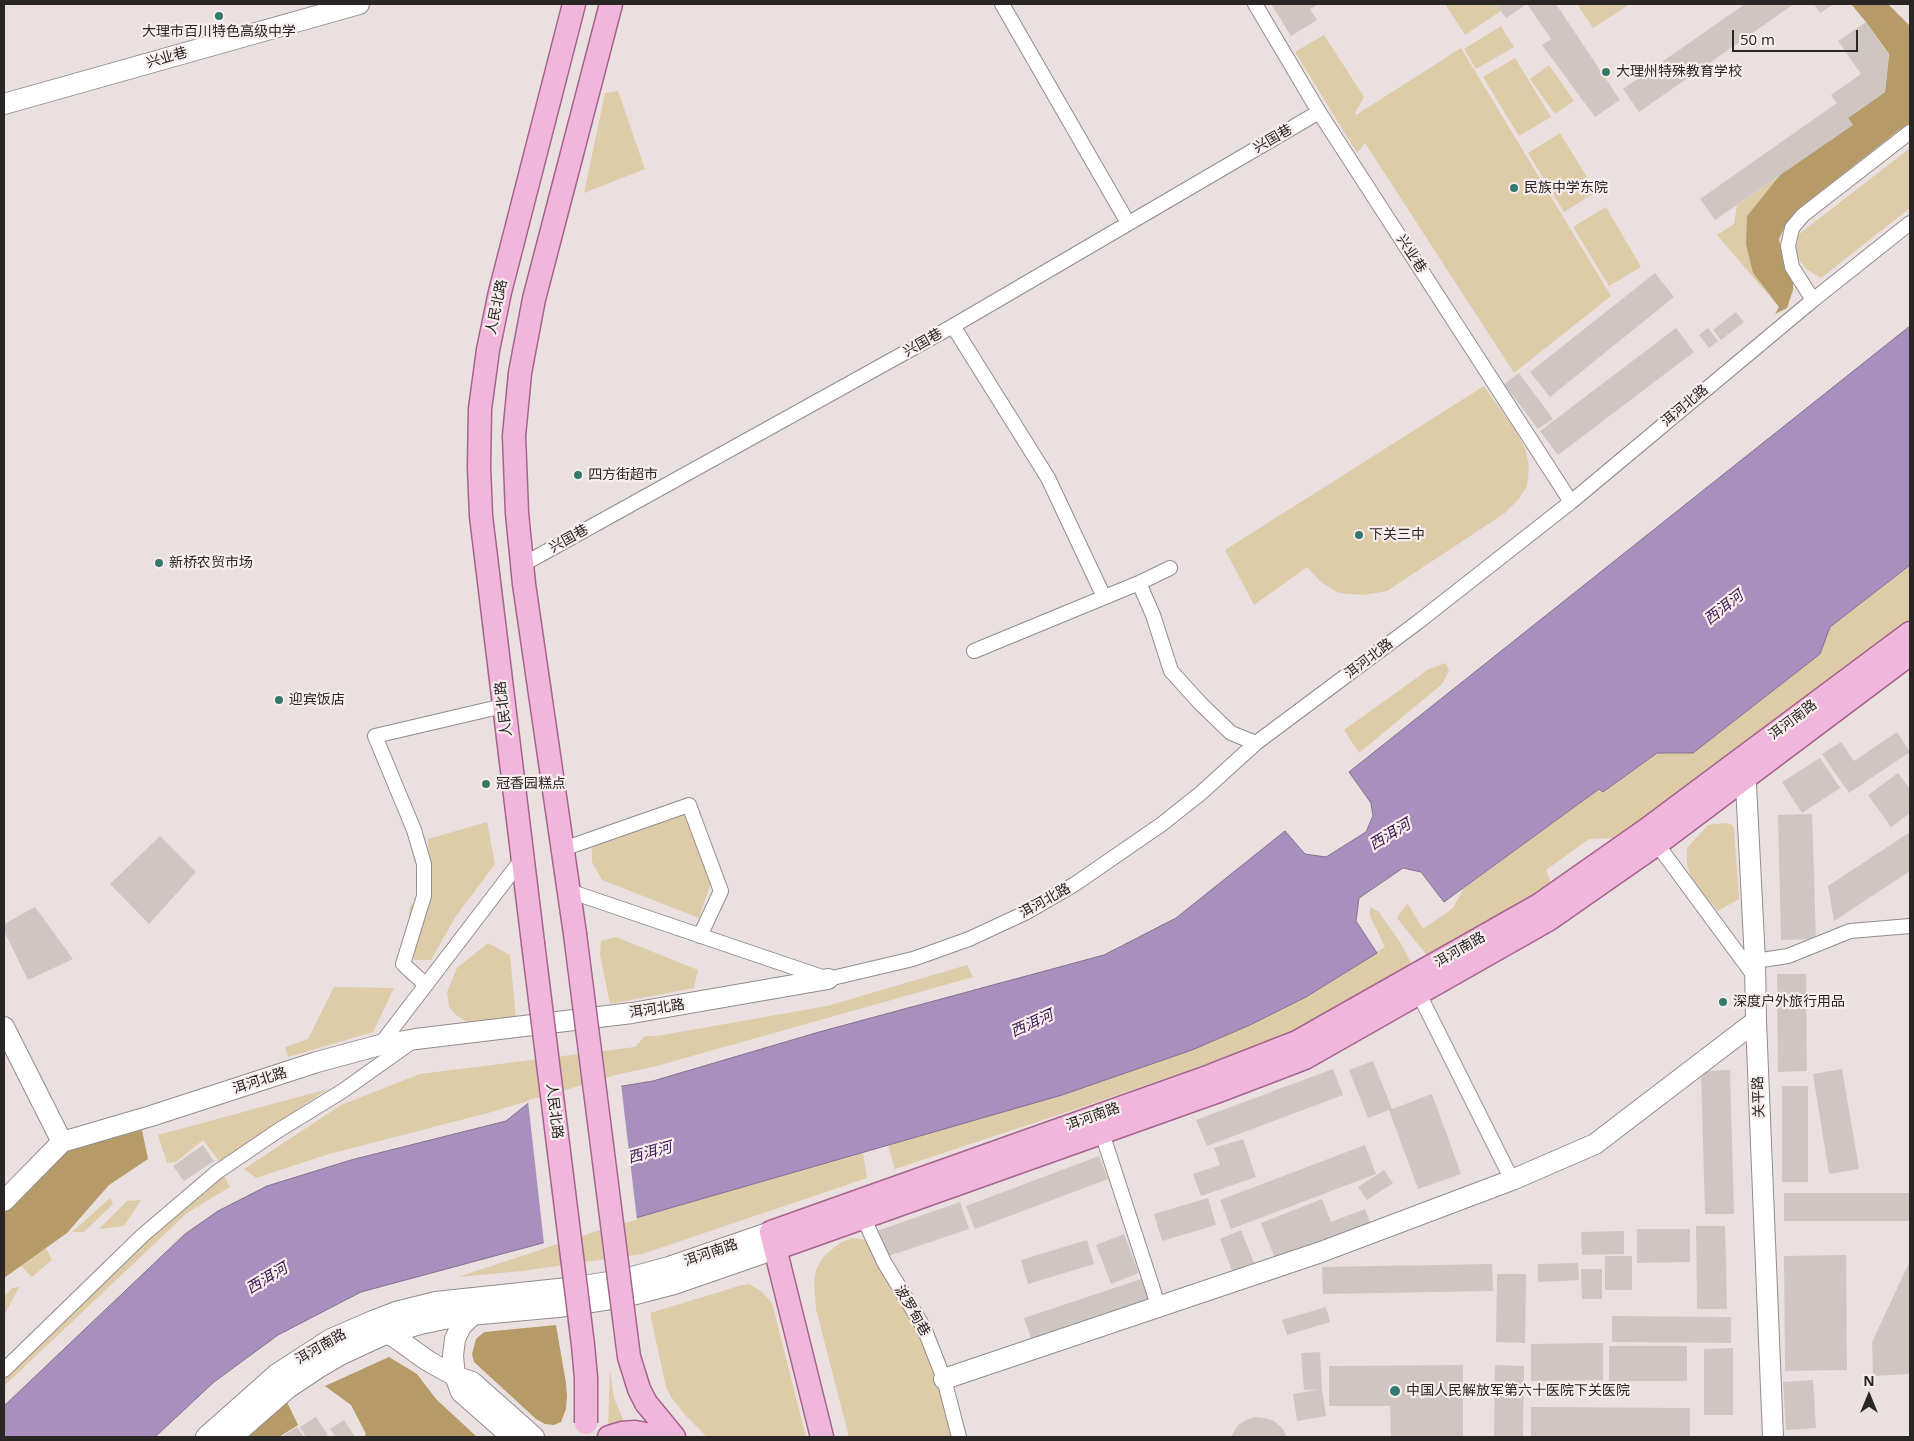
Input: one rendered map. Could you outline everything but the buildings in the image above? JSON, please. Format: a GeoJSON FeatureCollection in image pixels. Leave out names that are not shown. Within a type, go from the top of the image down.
{"type":"FeatureCollection","features":[{"type":"Feature","properties":{"kind":"main road","name":"人民北路"},"geometry":{"type":"LineString","coordinates":[[574,4],[500,292],[488,350],[480,409],[479,467],[482,516],[522,859],[583,1346],[586,1378],[586,1430]]}},
{"type":"Feature","properties":{"kind":"main road"},"geometry":{"type":"LineString","coordinates":[[610,4],[539,278],[520,373],[515,420],[514,466],[522,565],[575,934],[629,1358],[639,1389],[646,1403],[674,1437]]}},
{"type":"Feature","properties":{"kind":"main road","name":"洱河南路"},"geometry":{"type":"LineString","coordinates":[[780,1238],[863,1217],[1216,1092],[1305,1058],[1548,920],[1657,844],[1745,767],[1910,632]]}},
{"type":"Feature","properties":{"kind":"main road","name":"洱河南路"},"geometry":{"type":"LineString","coordinates":[[780,1238],[1298,1042],[1539,905],[1646,830],[1745,767],[1910,654]]}},
{"type":"Feature","properties":{"kind":"main road"},"geometry":{"type":"LineString","coordinates":[[780,1238],[822,1437]]}},
{"type":"Feature","properties":{"kind":"main road"},"geometry":{"type":"LineString","coordinates":[[780,1238],[838,1437]]}},
{"type":"Feature","properties":{"kind":"main road"},"geometry":{"type":"LineString","coordinates":[[609,1437],[635,1432],[662,1437]]}},
{"type":"Feature","properties":{"kind":"street","name":"兴业巷"},"geometry":{"type":"LineString","coordinates":[[4,104],[359,4]]}},
{"type":"Feature","properties":{"kind":"street"},"geometry":{"type":"LineString","coordinates":[[1002,4],[1128,223]]}},
{"type":"Feature","properties":{"kind":"street","name":"兴业巷"},"geometry":{"type":"LineString","coordinates":[[1255,4],[1319,112],[1571,502]]}},
{"type":"Feature","properties":{"kind":"street","name":"兴国巷"},"geometry":{"type":"LineString","coordinates":[[522,565],[953,326],[1319,112]]}},
{"type":"Feature","properties":{"kind":"street"},"geometry":{"type":"LineString","coordinates":[[1812,300],[1792,267],[1788,246],[1792,228],[1803,215],[1910,132]]}},
{"type":"Feature","properties":{"kind":"street","name":"洱河北路"},"geometry":{"type":"LineString","coordinates":[[4,1201],[62,1142],[151,1116],[317,1062],[380,1045],[416,1039],[632,1013],[828,979],[913,959],[969,938],[1025,913],[1075,884],[1162,824],[1256,743],[1418,622],[1571,502],[1812,300],[1910,223]]}},
{"type":"Feature","properties":{"kind":"street"},"geometry":{"type":"LineString","coordinates":[[953,326],[1048,478],[1104,597]]}},
{"type":"Feature","properties":{"kind":"street"},"geometry":{"type":"LineString","coordinates":[[974,651],[1170,568]]}},
{"type":"Feature","properties":{"kind":"street"},"geometry":{"type":"LineString","coordinates":[[1138,583],[1153,615],[1171,671],[1200,703],[1231,732],[1256,743]]}},
{"type":"Feature","properties":{"kind":"street"},"geometry":{"type":"LineString","coordinates":[[426,985],[404,964],[424,896],[424,864],[414,830],[375,736],[504,706]]}},
{"type":"Feature","properties":{"kind":"street","name":"关平路"},"geometry":{"type":"LineString","coordinates":[[1745,767],[1755,969],[1773,1437]]}},
{"type":"Feature","properties":{"kind":"street"},"geometry":{"type":"LineString","coordinates":[[563,850],[689,804],[721,891],[700,936]]}},
{"type":"Feature","properties":{"kind":"street"},"geometry":{"type":"LineString","coordinates":[[1657,844],[1755,969],[1850,931],[1910,926]]}},
{"type":"Feature","properties":{"kind":"street"},"geometry":{"type":"LineString","coordinates":[[380,1045],[522,859]]}},
{"type":"Feature","properties":{"kind":"street"},"geometry":{"type":"LineString","coordinates":[[569,891],[828,979]]}},
{"type":"Feature","properties":{"kind":"street"},"geometry":{"type":"LineString","coordinates":[[1419,994],[1512,1180]]}},
{"type":"Feature","properties":{"kind":"street"},"geometry":{"type":"LineString","coordinates":[[944,1379],[1321,1252],[1512,1180],[1595,1144],[1756,1021]]}},
{"type":"Feature","properties":{"kind":"street"},"geometry":{"type":"LineString","coordinates":[[4,1027],[62,1142]]}},
{"type":"Feature","properties":{"kind":"street"},"geometry":{"type":"LineString","coordinates":[[4,1370],[143,1235],[217,1172],[279,1130],[341,1092],[416,1039]]}},
{"type":"Feature","properties":{"kind":"street"},"geometry":{"type":"LineString","coordinates":[[1102,1132],[1159,1308]]}},
{"type":"Feature","properties":{"kind":"street","name":"波罗甸巷"},"geometry":{"type":"LineString","coordinates":[[863,1217],[884,1262],[924,1328],[944,1379],[959,1437]]}},
{"type":"Feature","properties":{"kind":"street","name":"洱河南路"},"geometry":{"type":"LineString","coordinates":[[206,1437],[277,1374],[331,1339],[396,1312],[436,1302],[577,1287],[636,1276],[780,1238]]}},
{"type":"Feature","properties":{"kind":"street","name":"洱河南路"},"geometry":{"type":"LineString","coordinates":[[232,1437],[288,1388],[318,1368],[361,1344],[390,1333],[440,1320],[473,1314],[558,1307],[624,1297],[674,1284],[780,1238]]}},
{"type":"Feature","properties":{"kind":"street"},"geometry":{"type":"LineString","coordinates":[[495,1295],[461,1326],[455,1339],[453,1356],[455,1376],[461,1392],[512,1437]]}},
{"type":"Feature","properties":{"kind":"street"},"geometry":{"type":"LineString","coordinates":[[372,1321],[428,1360],[455,1376],[472,1382],[534,1437]]}},
{"type":"Feature","properties":{"kind":"shaded area"},"geometry":{"type":"Polygon","coordinates":[[[1445,4],[1496,4],[1501,11],[1465,35],[1445,4]]]}},
{"type":"Feature","properties":{"kind":"shaded area"},"geometry":{"type":"Polygon","coordinates":[[[1577,4],[1630,4],[1593,28],[1577,4]]]}},
{"type":"Feature","properties":{"kind":"shaded area"},"geometry":{"type":"Polygon","coordinates":[[[1851,4],[1888,4],[1910,26],[1910,124],[1899,130],[1801,207],[1786,224],[1779,239],[1783,262],[1793,283],[1793,290],[1787,308],[1775,314],[1779,307],[1753,273],[1746,244],[1747,216],[1780,175],[1852,124],[1848,118],[1885,92],[1889,54],[1851,4]]]}},
{"type":"Feature","properties":{"kind":"shaded area"},"geometry":{"type":"Polygon","coordinates":[[[1501,26],[1514,47],[1476,69],[1464,49],[1501,26]]]}},
{"type":"Feature","properties":{"kind":"shaded area"},"geometry":{"type":"Polygon","coordinates":[[[1324,35],[1364,97],[1355,113],[1356,115],[1461,48],[1611,296],[1514,373],[1365,143],[1357,153],[1295,52],[1324,35]]]}},
{"type":"Feature","properties":{"kind":"shaded area"},"geometry":{"type":"Polygon","coordinates":[[[1515,58],[1551,117],[1519,136],[1483,77],[1515,58]]]}},
{"type":"Feature","properties":{"kind":"shaded area"},"geometry":{"type":"Polygon","coordinates":[[[1549,65],[1574,101],[1555,114],[1530,79],[1549,65]]]}},
{"type":"Feature","properties":{"kind":"shaded area"},"geometry":{"type":"Polygon","coordinates":[[[618,91],[645,169],[584,193],[605,93],[618,91]]]}},
{"type":"Feature","properties":{"kind":"shaded area"},"geometry":{"type":"Polygon","coordinates":[[[1560,133],[1596,192],[1564,212],[1528,153],[1560,133]]]}},
{"type":"Feature","properties":{"kind":"shaded area"},"geometry":{"type":"Polygon","coordinates":[[[1910,148],[1910,208],[1821,278],[1806,269],[1796,256],[1798,235],[1910,148]]]}},
{"type":"Feature","properties":{"kind":"shaded area"},"geometry":{"type":"Polygon","coordinates":[[[1780,175],[1747,216],[1753,273],[1776,304],[1717,235],[1734,224],[1737,205],[1780,175]]]}},
{"type":"Feature","properties":{"kind":"shaded area"},"geometry":{"type":"Polygon","coordinates":[[[1606,207],[1641,267],[1609,286],[1573,227],[1606,207]]]}},
{"type":"Feature","properties":{"kind":"shaded area"},"geometry":{"type":"Polygon","coordinates":[[[1484,386],[1516,431],[1526,451],[1529,468],[1527,486],[1519,499],[1505,513],[1387,591],[1364,595],[1339,593],[1322,583],[1307,567],[1254,605],[1225,550],[1484,386]]]}},
{"type":"Feature","properties":{"kind":"shaded area"},"geometry":{"type":"Polygon","coordinates":[[[1910,565],[1910,621],[1619,838],[1589,839],[1546,870],[1552,885],[1429,958],[1397,918],[1407,903],[1423,929],[1453,908],[1464,888],[1599,789],[1603,792],[1657,753],[1693,753],[1820,654],[1830,627],[1910,565]]]}},
{"type":"Feature","properties":{"kind":"shaded area"},"geometry":{"type":"Polygon","coordinates":[[[1446,663],[1449,671],[1442,684],[1359,753],[1344,730],[1429,669],[1446,663]]]}},
{"type":"Feature","properties":{"kind":"shaded area"},"geometry":{"type":"Polygon","coordinates":[[[686,809],[713,877],[699,918],[602,880],[592,862],[592,845],[686,809]]]}},
{"type":"Feature","properties":{"kind":"shaded area"},"geometry":{"type":"Polygon","coordinates":[[[487,822],[495,864],[456,916],[431,960],[415,960],[405,952],[410,907],[429,882],[428,839],[487,822]]]}},
{"type":"Feature","properties":{"kind":"shaded area"},"geometry":{"type":"Polygon","coordinates":[[[1726,823],[1732,825],[1734,829],[1739,899],[1718,911],[1693,883],[1687,865],[1687,848],[1708,825],[1726,823]]]}},
{"type":"Feature","properties":{"kind":"shaded area"},"geometry":{"type":"Polygon","coordinates":[[[1370,907],[1379,912],[1402,945],[1414,969],[1296,1033],[895,1169],[888,1145],[1062,1095],[1192,1050],[1250,1025],[1306,997],[1385,947],[1370,916],[1370,907]]]}},
{"type":"Feature","properties":{"kind":"shaded area"},"geometry":{"type":"Polygon","coordinates":[[[616,937],[698,970],[694,988],[610,1004],[600,955],[601,941],[616,937]]]}},
{"type":"Feature","properties":{"kind":"shaded area"},"geometry":{"type":"Polygon","coordinates":[[[488,943],[510,955],[516,1018],[467,1022],[456,1015],[449,1007],[447,992],[457,968],[488,943]]]}},
{"type":"Feature","properties":{"kind":"shaded area"},"geometry":{"type":"Polygon","coordinates":[[[967,965],[973,977],[653,1067],[619,1074],[488,1113],[329,1154],[256,1178],[244,1169],[341,1105],[420,1074],[635,1047],[645,1036],[657,1036],[827,1006],[967,965]]]}},
{"type":"Feature","properties":{"kind":"shaded area"},"geometry":{"type":"Polygon","coordinates":[[[334,987],[394,988],[373,1032],[288,1057],[285,1047],[308,1039],[334,987]]]}},
{"type":"Feature","properties":{"kind":"shaded area"},"geometry":{"type":"Polygon","coordinates":[[[328,1089],[219,1161],[203,1140],[176,1162],[167,1163],[158,1135],[328,1089]]]}},
{"type":"Feature","properties":{"kind":"shaded area"},"geometry":{"type":"Polygon","coordinates":[[[142,1130],[148,1159],[109,1185],[67,1233],[4,1278],[4,1207],[68,1150],[142,1130]]]}},
{"type":"Feature","properties":{"kind":"shaded area"},"geometry":{"type":"Polygon","coordinates":[[[863,1153],[867,1178],[642,1254],[522,1271],[458,1277],[639,1217],[863,1153]]]}},
{"type":"Feature","properties":{"kind":"shaded area"},"geometry":{"type":"Polygon","coordinates":[[[224,1175],[230,1187],[187,1213],[4,1386],[4,1375],[174,1214],[224,1175]]]}},
{"type":"Feature","properties":{"kind":"shaded area"},"geometry":{"type":"Polygon","coordinates":[[[110,1198],[113,1204],[84,1232],[72,1232],[110,1198]]]}},
{"type":"Feature","properties":{"kind":"shaded area"},"geometry":{"type":"Polygon","coordinates":[[[141,1200],[124,1226],[99,1229],[127,1201],[141,1200]]]}},
{"type":"Feature","properties":{"kind":"shaded area"},"geometry":{"type":"Polygon","coordinates":[[[852,1238],[866,1240],[879,1257],[913,1320],[936,1376],[954,1437],[849,1437],[816,1309],[814,1284],[816,1270],[824,1256],[840,1243],[852,1238]]]}},
{"type":"Feature","properties":{"kind":"shaded area"},"geometry":{"type":"Polygon","coordinates":[[[46,1248],[52,1260],[32,1277],[21,1266],[46,1248]]]}},
{"type":"Feature","properties":{"kind":"shaded area"},"geometry":{"type":"Polygon","coordinates":[[[749,1284],[761,1291],[772,1303],[806,1437],[707,1437],[686,1416],[671,1397],[666,1387],[650,1313],[749,1284]]]}},
{"type":"Feature","properties":{"kind":"shaded area"},"geometry":{"type":"Polygon","coordinates":[[[19,1287],[4,1316],[4,1296],[12,1288],[19,1287]]]}},
{"type":"Feature","properties":{"kind":"shaded area"},"geometry":{"type":"Polygon","coordinates":[[[556,1325],[567,1396],[566,1409],[561,1422],[554,1425],[545,1424],[536,1419],[474,1362],[472,1354],[476,1339],[484,1332],[556,1325]]]}},
{"type":"Feature","properties":{"kind":"shaded area"},"geometry":{"type":"Polygon","coordinates":[[[389,1357],[417,1374],[436,1399],[477,1437],[364,1437],[366,1434],[351,1405],[325,1386],[389,1357]]]}},
{"type":"Feature","properties":{"kind":"shaded area"},"geometry":{"type":"Polygon","coordinates":[[[610,1370],[614,1398],[626,1426],[608,1431],[610,1370]]]}},
{"type":"Feature","properties":{"kind":"shaded area"},"geometry":{"type":"Polygon","coordinates":[[[287,1402],[298,1425],[279,1437],[242,1437],[287,1402]]]}},
{"type":"Feature","properties":{"kind":"water","name":"西洱河"},"geometry":{"type":"Polygon","coordinates":[[[1910,326],[1910,565],[1830,627],[1820,654],[1693,753],[1657,753],[1603,792],[1599,789],[1444,902],[1421,872],[1403,868],[1359,898],[1356,921],[1377,953],[1306,997],[1250,1025],[1192,1050],[1062,1095],[639,1217],[361,1292],[278,1335],[214,1382],[155,1437],[4,1437],[4,1406],[185,1234],[218,1211],[267,1186],[351,1160],[506,1121],[531,1101],[653,1081],[819,1032],[1104,955],[1176,918],[1285,831],[1305,854],[1326,857],[1366,832],[1373,816],[1371,803],[1349,772],[1910,326]]]}},
{"type":"Feature","properties":{"kind":"pier"},"geometry":{"type":"Polygon","coordinates":[[[621,1084],[637,1220],[544,1244],[528,1101],[621,1084]]]}},
{"type":"Feature","properties":{"kind":"place","name":"大理市百川特色高级中学"},"geometry":{"type":"Point","coordinates":[219,16]}},
{"type":"Feature","properties":{"kind":"place","name":"大理州特殊教育学校"},"geometry":{"type":"Point","coordinates":[1606,72]}},
{"type":"Feature","properties":{"kind":"place","name":"民族中学东院"},"geometry":{"type":"Point","coordinates":[1514,188]}},
{"type":"Feature","properties":{"kind":"place","name":"四方街超市"},"geometry":{"type":"Point","coordinates":[578,475]}},
{"type":"Feature","properties":{"kind":"place","name":"下关三中"},"geometry":{"type":"Point","coordinates":[1359,535]}},
{"type":"Feature","properties":{"kind":"place","name":"新桥农贸市场"},"geometry":{"type":"Point","coordinates":[159,563]}},
{"type":"Feature","properties":{"kind":"place","name":"迎宾饭店"},"geometry":{"type":"Point","coordinates":[279,700]}},
{"type":"Feature","properties":{"kind":"place","name":"冠香园糕点"},"geometry":{"type":"Point","coordinates":[486,784]}},
{"type":"Feature","properties":{"kind":"place","name":"深度户外旅行用品"},"geometry":{"type":"Point","coordinates":[1723,1002]}},
{"type":"Feature","properties":{"kind":"place","name":"中国人民解放军第六十医院下关医院"},"geometry":{"type":"Point","coordinates":[1395,1391]}}]}
